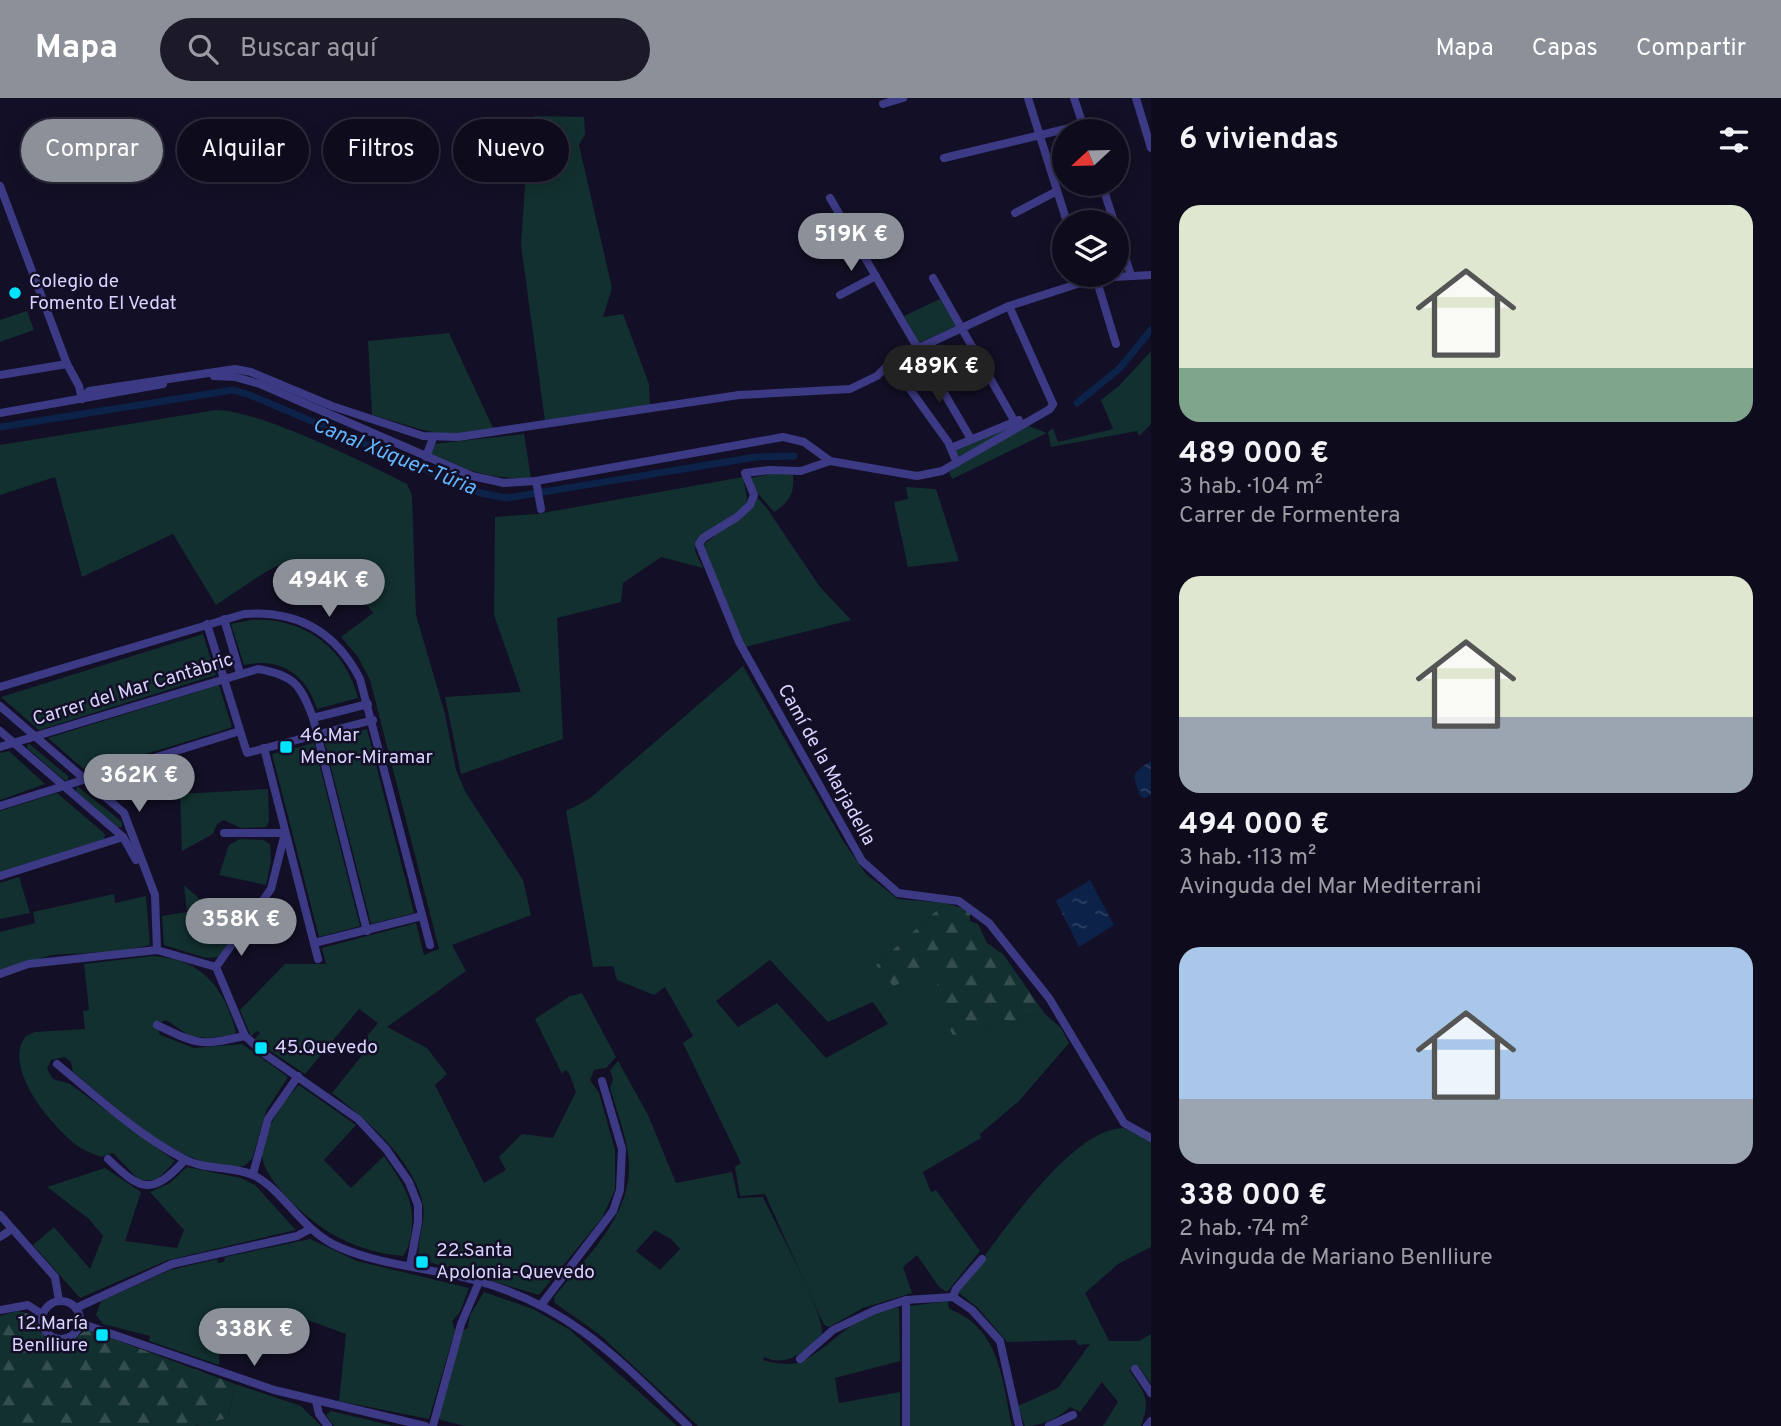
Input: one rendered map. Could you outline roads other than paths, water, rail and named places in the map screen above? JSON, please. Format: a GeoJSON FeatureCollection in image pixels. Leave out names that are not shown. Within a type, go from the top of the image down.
{"type":"FeatureCollection","features":[{"type":"Feature","properties":{"kind":"street"},"geometry":{"type":"LineString","coordinates":[[883,104],[903,98]]}},
{"type":"Feature","properties":{"kind":"street"},"geometry":{"type":"LineString","coordinates":[[1028,98],[1052,172]]}},
{"type":"Feature","properties":{"kind":"street"},"geometry":{"type":"LineString","coordinates":[[1074,98],[1081,119]]}},
{"type":"Feature","properties":{"kind":"street"},"geometry":{"type":"LineString","coordinates":[[1136,98],[1149,132],[1151,148]]}},
{"type":"Feature","properties":{"kind":"street"},"geometry":{"type":"LineString","coordinates":[[944,158],[1052,133]]}},
{"type":"Feature","properties":{"kind":"street"},"geometry":{"type":"LineString","coordinates":[[0,186],[82,399]]}},
{"type":"Feature","properties":{"kind":"street"},"geometry":{"type":"LineString","coordinates":[[1015,213],[1052,194]]}},
{"type":"Feature","properties":{"kind":"street"},"geometry":{"type":"LineString","coordinates":[[830,198],[971,439]]}},
{"type":"Feature","properties":{"kind":"street"},"geometry":{"type":"LineString","coordinates":[[1129,269],[1131,275],[1151,275]]}},
{"type":"Feature","properties":{"kind":"street"},"geometry":{"type":"LineString","coordinates":[[840,295],[876,276]]}},
{"type":"Feature","properties":{"kind":"street"},"geometry":{"type":"LineString","coordinates":[[933,278],[1015,422]]}},
{"type":"Feature","properties":{"kind":"street"},"geometry":{"type":"LineString","coordinates":[[0,413],[216,376],[260,383],[322,406],[433,438],[523,429],[739,394],[850,389],[877,376],[891,363],[916,349],[1009,306],[1059,287]]}},
{"type":"Feature","properties":{"kind":"street"},"geometry":{"type":"LineString","coordinates":[[1099,287],[1116,344]]}},
{"type":"Feature","properties":{"kind":"street"},"geometry":{"type":"LineString","coordinates":[[1009,306],[1053,404]]}},
{"type":"Feature","properties":{"kind":"street"},"geometry":{"type":"LineString","coordinates":[[891,363],[951,448],[957,463]]}},
{"type":"Feature","properties":{"kind":"street"},"geometry":{"type":"LineString","coordinates":[[0,375],[67,364]]}},
{"type":"Feature","properties":{"kind":"street"},"geometry":{"type":"LineString","coordinates":[[79,386],[89,391],[235,369],[262,376],[426,457],[489,481],[536,481],[783,437],[804,442],[830,461],[917,476],[942,471],[1053,404]]}},
{"type":"Feature","properties":{"kind":"street"},"geometry":{"type":"LineString","coordinates":[[82,399],[89,391]]}},
{"type":"Feature","properties":{"kind":"street"},"geometry":{"type":"LineString","coordinates":[[951,448],[1053,404]]}},
{"type":"Feature","properties":{"kind":"street"},"geometry":{"type":"LineString","coordinates":[[426,457],[433,438]]}},
{"type":"Feature","properties":{"kind":"street","name":"Camí de la Marjadella"},"geometry":{"type":"LineString","coordinates":[[830,461],[801,471],[769,470],[746,473],[754,495],[750,505],[703,538],[700,552],[720,591],[739,642],[832,807],[848,841],[873,873],[906,897],[959,901],[989,923],[1049,998],[1124,1123],[1151,1138]]}},
{"type":"Feature","properties":{"kind":"street"},"geometry":{"type":"LineString","coordinates":[[536,481],[540,508]]}},
{"type":"Feature","properties":{"kind":"street"},"geometry":{"type":"LineString","coordinates":[[0,687],[244,614],[277,614],[308,623],[331,638],[351,661],[368,704],[430,945]]}},
{"type":"Feature","properties":{"kind":"street"},"geometry":{"type":"LineString","coordinates":[[224,619],[240,673]]}},
{"type":"Feature","properties":{"kind":"street"},"geometry":{"type":"LineString","coordinates":[[207,624],[247,753],[373,720]]}},
{"type":"Feature","properties":{"kind":"street","name":"Carrer del Mar Cantàbric"},"geometry":{"type":"LineString","coordinates":[[0,747],[240,673],[258,669],[294,681],[304,695],[313,718],[367,931]]}},
{"type":"Feature","properties":{"kind":"street"},"geometry":{"type":"LineString","coordinates":[[313,718],[368,704]]}},
{"type":"Feature","properties":{"kind":"street"},"geometry":{"type":"LineString","coordinates":[[0,706],[124,813],[148,881]]}},
{"type":"Feature","properties":{"kind":"street"},"geometry":{"type":"LineString","coordinates":[[0,731],[122,836],[155,895],[158,950]]}},
{"type":"Feature","properties":{"kind":"street"},"geometry":{"type":"LineString","coordinates":[[0,806],[240,731]]}},
{"type":"Feature","properties":{"kind":"street"},"geometry":{"type":"LineString","coordinates":[[264,748],[318,959]]}},
{"type":"Feature","properties":{"kind":"street"},"geometry":{"type":"LineString","coordinates":[[224,833],[285,833]]}},
{"type":"Feature","properties":{"kind":"street"},"geometry":{"type":"LineString","coordinates":[[216,967],[271,889],[285,833]]}},
{"type":"Feature","properties":{"kind":"street"},"geometry":{"type":"LineString","coordinates":[[0,876],[122,836]]}},
{"type":"Feature","properties":{"kind":"street"},"geometry":{"type":"LineString","coordinates":[[314,943],[422,916]]}},
{"type":"Feature","properties":{"kind":"street"},"geometry":{"type":"LineString","coordinates":[[0,974],[29,964],[158,950],[216,967]]}},
{"type":"Feature","properties":{"kind":"street"},"geometry":{"type":"LineString","coordinates":[[216,967],[245,1036],[266,1055],[358,1119],[386,1149],[409,1182],[418,1205],[418,1222],[410,1266]]}},
{"type":"Feature","properties":{"kind":"street"},"geometry":{"type":"LineString","coordinates":[[158,1025],[193,1043],[214,1043],[245,1036]]}},
{"type":"Feature","properties":{"kind":"street"},"geometry":{"type":"LineString","coordinates":[[57,1065],[153,1140],[185,1160],[205,1167],[253,1174],[310,1229],[340,1247],[479,1282],[541,1305],[592,1337],[688,1426]]}},
{"type":"Feature","properties":{"kind":"street"},"geometry":{"type":"LineString","coordinates":[[253,1174],[268,1119],[298,1076]]}},
{"type":"Feature","properties":{"kind":"street"},"geometry":{"type":"LineString","coordinates":[[541,1305],[613,1212],[620,1190],[622,1149],[602,1081]]}},
{"type":"Feature","properties":{"kind":"street"},"geometry":{"type":"LineString","coordinates":[[108,1159],[130,1180],[147,1186],[162,1182],[185,1160]]}},
{"type":"Feature","properties":{"kind":"street"},"geometry":{"type":"LineString","coordinates":[[0,1214],[55,1277],[59,1301]]}},
{"type":"Feature","properties":{"kind":"street"},"geometry":{"type":"LineString","coordinates":[[0,1237],[12,1229]]}},
{"type":"Feature","properties":{"kind":"street"},"geometry":{"type":"LineString","coordinates":[[80,1322],[69,1338],[57,1339],[46,1332],[43,1314],[49,1305],[59,1301],[76,1308],[172,1264],[297,1236],[310,1229]]}},
{"type":"Feature","properties":{"kind":"street"},"geometry":{"type":"LineString","coordinates":[[953,1297],[956,1289],[982,1259]]}},
{"type":"Feature","properties":{"kind":"street"},"geometry":{"type":"LineString","coordinates":[[433,1426],[461,1324],[479,1282]]}},
{"type":"Feature","properties":{"kind":"street"},"geometry":{"type":"LineString","coordinates":[[800,1359],[848,1321],[906,1300],[953,1297],[972,1310],[1000,1341],[1019,1426]]}},
{"type":"Feature","properties":{"kind":"street"},"geometry":{"type":"LineString","coordinates":[[906,1300],[906,1426]]}},
{"type":"Feature","properties":{"kind":"street"},"geometry":{"type":"LineString","coordinates":[[0,1310],[28,1305],[43,1314]]}},
{"type":"Feature","properties":{"kind":"street"},"geometry":{"type":"LineString","coordinates":[[76,1308],[80,1322]]}},
{"type":"Feature","properties":{"kind":"street"},"geometry":{"type":"LineString","coordinates":[[80,1322],[248,1382],[425,1426]]}},
{"type":"Feature","properties":{"kind":"street"},"geometry":{"type":"LineString","coordinates":[[1135,1369],[1151,1393]]}},
{"type":"Feature","properties":{"kind":"street"},"geometry":{"type":"LineString","coordinates":[[316,1401],[319,1414],[328,1426]]}},
{"type":"Feature","properties":{"kind":"street"},"geometry":{"type":"LineString","coordinates":[[1049,1426],[1073,1415]]}},
{"type":"Feature","properties":{"kind":"street"},"geometry":{"type":"LineString","coordinates":[[1147,1426],[1151,1421]]}},
{"type":"Feature","properties":{"kind":"water"},"geometry":{"type":"Polygon","coordinates":[[[1151,761],[1151,795],[1144,798],[1140,796],[1135,775],[1151,761]]]}},
{"type":"Feature","properties":{"kind":"water"},"geometry":{"type":"Polygon","coordinates":[[[1090,880],[1114,925],[1079,947],[1056,901],[1090,880]]]}},
{"type":"Feature","properties":{"kind":"waterway","name":"Canal Xúquer-Túria"},"geometry":{"type":"LineString","coordinates":[[1077,403],[1120,368],[1151,330]]}},
{"type":"Feature","properties":{"kind":"waterway","name":"Canal Xúquer-Túria"},"geometry":{"type":"LineString","coordinates":[[0,427],[233,390],[481,493],[506,498],[756,457],[794,456]]}},
{"type":"Feature","properties":{"kind":"place","name":"Colegio de Fomento El Vedat"},"geometry":{"type":"Point","coordinates":[15,293]}},
{"type":"Feature","properties":{"kind":"place","name":"46.Mar Menor-Miramar"},"geometry":{"type":"Point","coordinates":[286,747]}},
{"type":"Feature","properties":{"kind":"place","name":"45.Quevedo"},"geometry":{"type":"Point","coordinates":[261,1048]}},
{"type":"Feature","properties":{"kind":"place","name":"22.Santa Apolonia-Quevedo"},"geometry":{"type":"Point","coordinates":[422,1262]}},
{"type":"Feature","properties":{"kind":"place","name":"12.María Benlliure"},"geometry":{"type":"Point","coordinates":[102,1335]}}]}
